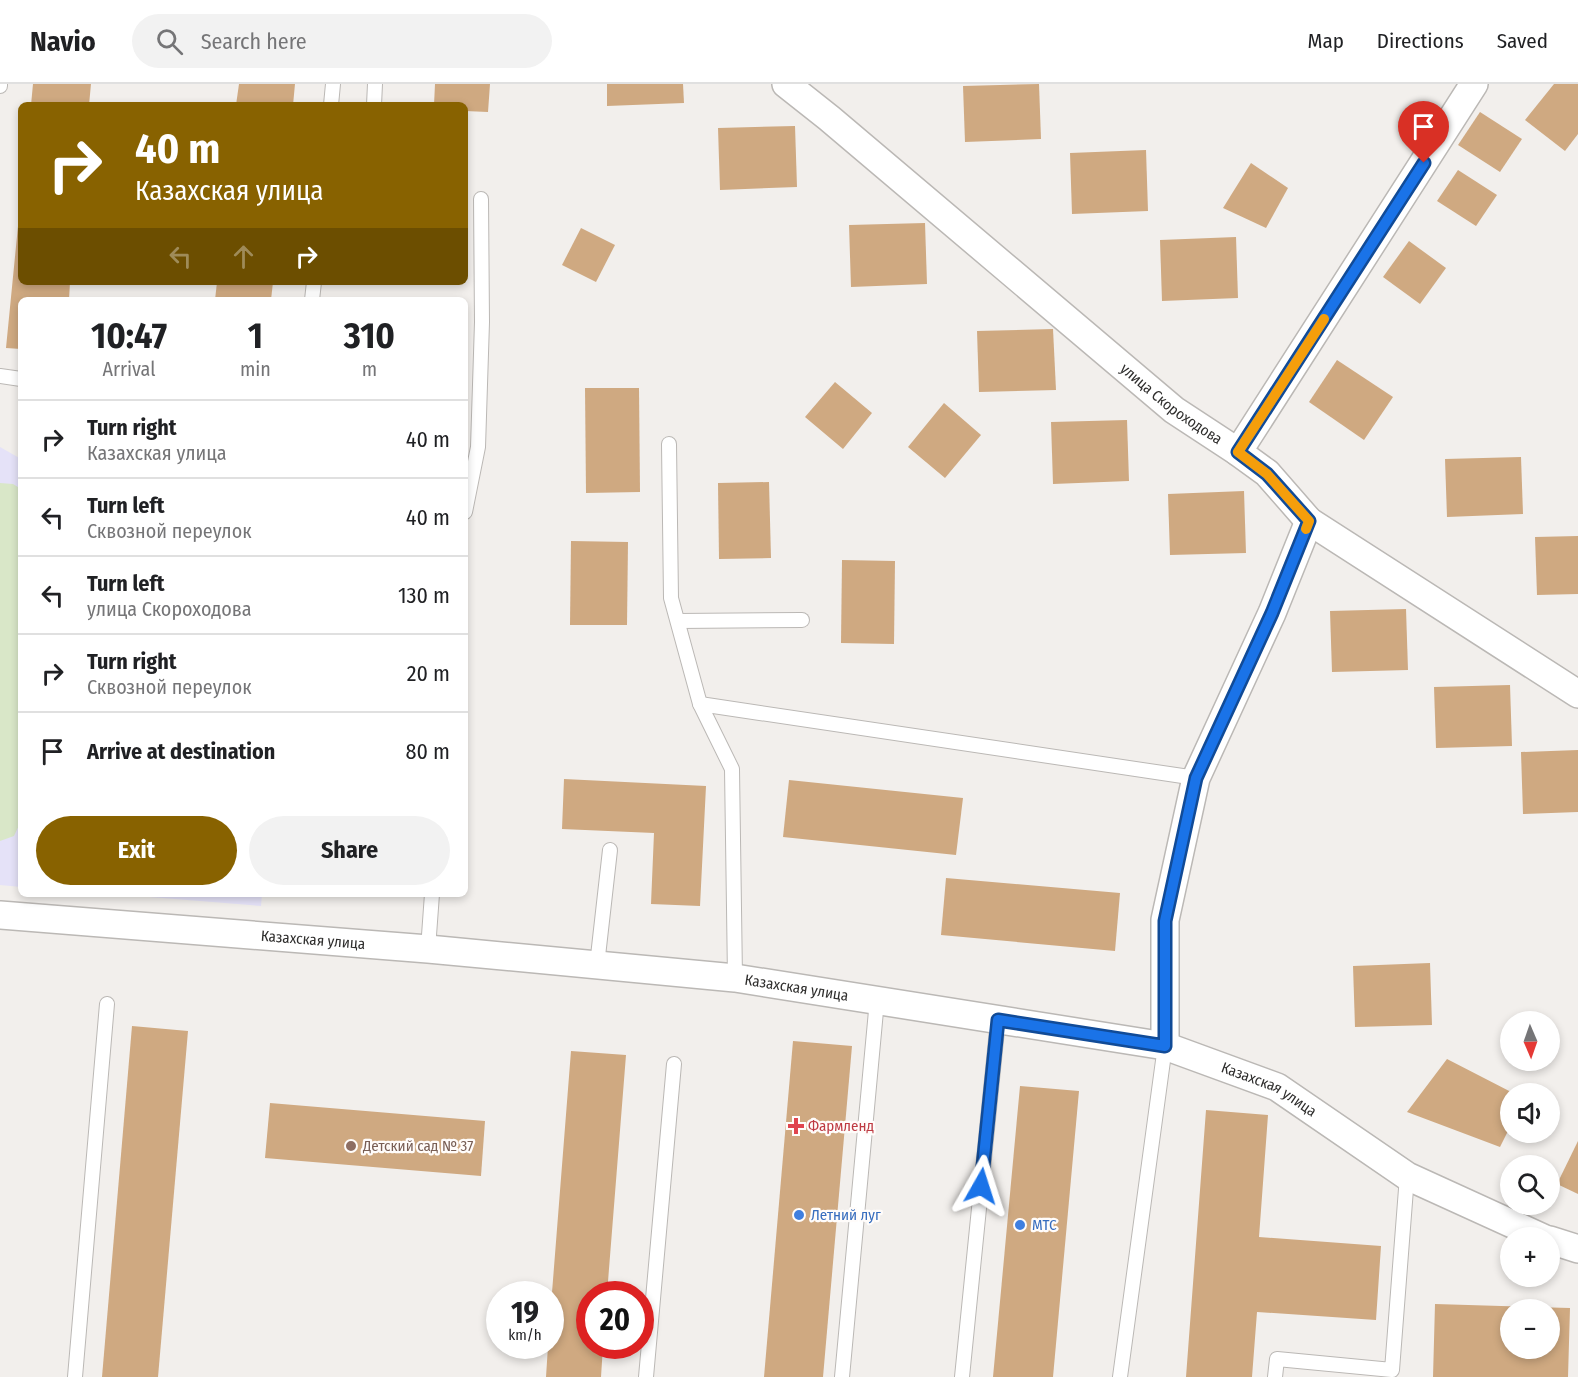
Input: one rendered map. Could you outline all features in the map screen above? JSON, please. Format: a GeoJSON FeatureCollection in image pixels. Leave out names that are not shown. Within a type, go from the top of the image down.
{"type":"FeatureCollection","features":[{"type":"Feature","properties":{"kind":"street","name":"улица Скороходова"},"geometry":{"type":"LineString","coordinates":[[786,84],[1174,411],[1238,452],[1267,474],[1309,521],[1578,694]]}},
{"type":"Feature","properties":{"kind":"street"},"geometry":{"type":"LineString","coordinates":[[1238,452],[1474,84]]}},
{"type":"Feature","properties":{"kind":"street"},"geometry":{"type":"LineString","coordinates":[[1165,1046],[1165,921],[1196,778],[1272,613],[1309,521]]}},
{"type":"Feature","properties":{"kind":"street","name":"Казахская улица"},"geometry":{"type":"LineString","coordinates":[[0,915],[428,949],[735,978],[1165,1046],[1277,1088],[1407,1176],[1519,1227]]}},
{"type":"Feature","properties":{"kind":"street"},"geometry":{"type":"LineString","coordinates":[[1560,1243],[1578,1249]]}},
{"type":"Feature","properties":{"kind":"lane"},"geometry":{"type":"LineString","coordinates":[[331,102],[333,84]]}},
{"type":"Feature","properties":{"kind":"lane"},"geometry":{"type":"LineString","coordinates":[[374,102],[375,84]]}},
{"type":"Feature","properties":{"kind":"lane"},"geometry":{"type":"LineString","coordinates":[[468,497],[478,447],[482,322],[481,200]]}},
{"type":"Feature","properties":{"kind":"lane"},"geometry":{"type":"LineString","coordinates":[[0,376],[18,379]]}},
{"type":"Feature","properties":{"kind":"lane"},"geometry":{"type":"LineString","coordinates":[[669,444],[671,598],[700,704],[732,769],[735,978]]}},
{"type":"Feature","properties":{"kind":"lane"},"geometry":{"type":"LineString","coordinates":[[678,621],[802,620]]}},
{"type":"Feature","properties":{"kind":"lane"},"geometry":{"type":"LineString","coordinates":[[700,704],[1196,778]]}},
{"type":"Feature","properties":{"kind":"lane"},"geometry":{"type":"LineString","coordinates":[[597,965],[610,850]]}},
{"type":"Feature","properties":{"kind":"lane"},"geometry":{"type":"LineString","coordinates":[[428,949],[432,897]]}},
{"type":"Feature","properties":{"kind":"lane"},"geometry":{"type":"LineString","coordinates":[[842,1377],[877,1000]]}},
{"type":"Feature","properties":{"kind":"lane"},"geometry":{"type":"LineString","coordinates":[[75,1377],[107,1004]]}},
{"type":"Feature","properties":{"kind":"lane"},"geometry":{"type":"LineString","coordinates":[[962,1377],[998,1020]]}},
{"type":"Feature","properties":{"kind":"lane"},"geometry":{"type":"LineString","coordinates":[[1120,1377],[1165,1046]]}},
{"type":"Feature","properties":{"kind":"lane"},"geometry":{"type":"LineString","coordinates":[[646,1377],[674,1065]]}},
{"type":"Feature","properties":{"kind":"lane"},"geometry":{"type":"LineString","coordinates":[[1275,1377],[1277,1359],[1392,1370],[1407,1176]]}},
{"type":"Feature","properties":{"kind":"shaded area"},"geometry":{"type":"Polygon","coordinates":[[[0,447],[18,457],[18,887],[0,885],[0,447]]]}},
{"type":"Feature","properties":{"kind":"shaded area"},"geometry":{"type":"Polygon","coordinates":[[[149,897],[262,897],[261,906],[149,897]]]}},
{"type":"Feature","properties":{"kind":"green space"},"geometry":{"type":"Polygon","coordinates":[[[0,483],[13,484],[18,487],[18,827],[14,836],[0,841],[0,483]]]}},
{"type":"Feature","properties":{"kind":"building"},"geometry":{"type":"Polygon","coordinates":[[[33,84],[91,84],[89,102],[31,102],[33,84]]]}},
{"type":"Feature","properties":{"kind":"building"},"geometry":{"type":"Polygon","coordinates":[[[239,84],[295,84],[293,102],[236,102],[239,84]]]}},
{"type":"Feature","properties":{"kind":"building"},"geometry":{"type":"Polygon","coordinates":[[[435,84],[490,84],[488,112],[468,111],[468,102],[434,102],[435,84]]]}},
{"type":"Feature","properties":{"kind":"building"},"geometry":{"type":"Polygon","coordinates":[[[607,84],[683,84],[684,103],[607,106],[607,84]]]}},
{"type":"Feature","properties":{"kind":"building"},"geometry":{"type":"Polygon","coordinates":[[[1039,84],[1041,139],[965,142],[963,86],[1039,84]]]}},
{"type":"Feature","properties":{"kind":"building"},"geometry":{"type":"Polygon","coordinates":[[[1554,84],[1578,84],[1578,134],[1565,151],[1525,120],[1554,84]]]}},
{"type":"Feature","properties":{"kind":"building"},"geometry":{"type":"Polygon","coordinates":[[[1480,112],[1522,139],[1500,172],[1458,145],[1480,112]]]}},
{"type":"Feature","properties":{"kind":"building"},"geometry":{"type":"Polygon","coordinates":[[[795,126],[797,187],[720,190],[718,128],[795,126]]]}},
{"type":"Feature","properties":{"kind":"building"},"geometry":{"type":"Polygon","coordinates":[[[1146,150],[1148,211],[1072,214],[1070,153],[1146,150]]]}},
{"type":"Feature","properties":{"kind":"building"},"geometry":{"type":"Polygon","coordinates":[[[1251,163],[1288,188],[1266,228],[1223,208],[1251,163]]]}},
{"type":"Feature","properties":{"kind":"building"},"geometry":{"type":"Polygon","coordinates":[[[1458,170],[1497,195],[1476,226],[1437,201],[1458,170]]]}},
{"type":"Feature","properties":{"kind":"building"},"geometry":{"type":"Polygon","coordinates":[[[925,223],[927,284],[851,287],[849,225],[925,223]]]}},
{"type":"Feature","properties":{"kind":"building"},"geometry":{"type":"Polygon","coordinates":[[[18,226],[18,285],[70,285],[69,297],[18,297],[18,349],[6,348],[18,226]]]}},
{"type":"Feature","properties":{"kind":"building"},"geometry":{"type":"Polygon","coordinates":[[[581,228],[615,245],[596,282],[562,265],[581,228]]]}},
{"type":"Feature","properties":{"kind":"building"},"geometry":{"type":"Polygon","coordinates":[[[1236,237],[1238,298],[1162,301],[1160,240],[1236,237]]]}},
{"type":"Feature","properties":{"kind":"building"},"geometry":{"type":"Polygon","coordinates":[[[1409,241],[1446,268],[1420,304],[1383,277],[1409,241]]]}},
{"type":"Feature","properties":{"kind":"building"},"geometry":{"type":"Polygon","coordinates":[[[217,285],[273,285],[271,297],[215,297],[217,285]]]}},
{"type":"Feature","properties":{"kind":"building"},"geometry":{"type":"Polygon","coordinates":[[[1053,329],[1056,390],[979,392],[977,331],[1053,329]]]}},
{"type":"Feature","properties":{"kind":"building"},"geometry":{"type":"Polygon","coordinates":[[[1337,360],[1393,397],[1364,440],[1309,402],[1337,360]]]}},
{"type":"Feature","properties":{"kind":"building"},"geometry":{"type":"Polygon","coordinates":[[[835,382],[872,413],[843,449],[805,417],[835,382]]]}},
{"type":"Feature","properties":{"kind":"building"},"geometry":{"type":"Polygon","coordinates":[[[585,388],[639,388],[640,492],[586,493],[585,388]]]}},
{"type":"Feature","properties":{"kind":"building"},"geometry":{"type":"Polygon","coordinates":[[[944,403],[981,435],[945,478],[908,447],[944,403]]]}},
{"type":"Feature","properties":{"kind":"building"},"geometry":{"type":"Polygon","coordinates":[[[1127,420],[1129,481],[1053,484],[1051,422],[1127,420]]]}},
{"type":"Feature","properties":{"kind":"building"},"geometry":{"type":"Polygon","coordinates":[[[1521,457],[1523,514],[1447,517],[1445,459],[1521,457]]]}},
{"type":"Feature","properties":{"kind":"building"},"geometry":{"type":"Polygon","coordinates":[[[769,482],[771,558],[719,559],[718,483],[769,482]]]}},
{"type":"Feature","properties":{"kind":"building"},"geometry":{"type":"Polygon","coordinates":[[[1244,491],[1246,553],[1170,555],[1168,494],[1244,491]]]}},
{"type":"Feature","properties":{"kind":"building"},"geometry":{"type":"Polygon","coordinates":[[[1578,536],[1578,594],[1537,595],[1535,537],[1578,536]]]}},
{"type":"Feature","properties":{"kind":"building"},"geometry":{"type":"Polygon","coordinates":[[[571,541],[628,542],[627,625],[570,625],[571,541]]]}},
{"type":"Feature","properties":{"kind":"building"},"geometry":{"type":"Polygon","coordinates":[[[842,560],[895,561],[894,644],[841,643],[842,560]]]}},
{"type":"Feature","properties":{"kind":"building"},"geometry":{"type":"Polygon","coordinates":[[[1406,609],[1408,670],[1332,672],[1330,611],[1406,609]]]}},
{"type":"Feature","properties":{"kind":"building"},"geometry":{"type":"Polygon","coordinates":[[[1510,685],[1512,746],[1436,748],[1434,687],[1510,685]]]}},
{"type":"Feature","properties":{"kind":"building"},"geometry":{"type":"Polygon","coordinates":[[[1578,750],[1578,812],[1523,814],[1521,752],[1578,750]]]}},
{"type":"Feature","properties":{"kind":"building"},"geometry":{"type":"Polygon","coordinates":[[[564,779],[706,786],[700,906],[651,904],[654,833],[562,829],[564,779]]]}},
{"type":"Feature","properties":{"kind":"building"},"geometry":{"type":"Polygon","coordinates":[[[789,780],[963,798],[956,855],[783,837],[789,780]]]}},
{"type":"Feature","properties":{"kind":"building"},"geometry":{"type":"Polygon","coordinates":[[[946,878],[1120,893],[1115,951],[941,935],[946,878]]]}},
{"type":"Feature","properties":{"kind":"building"},"geometry":{"type":"Polygon","coordinates":[[[1430,963],[1432,1025],[1355,1027],[1353,966],[1430,963]]]}},
{"type":"Feature","properties":{"kind":"building"},"geometry":{"type":"Polygon","coordinates":[[[132,1026],[188,1031],[158,1377],[102,1377],[132,1026]]]}},
{"type":"Feature","properties":{"kind":"building"},"geometry":{"type":"Polygon","coordinates":[[[793,1041],[852,1046],[823,1377],[764,1377],[793,1041]]]}},
{"type":"Feature","properties":{"kind":"building"},"geometry":{"type":"Polygon","coordinates":[[[571,1051],[626,1055],[608,1281],[576,1281],[576,1359],[602,1359],[601,1377],[546,1377],[547,1359],[564,1359],[564,1281],[553,1281],[571,1051]]]}},
{"type":"Feature","properties":{"kind":"building"},"geometry":{"type":"Polygon","coordinates":[[[1447,1059],[1500,1086],[1500,1143],[1502,1143],[1500,1147],[1407,1112],[1447,1059]]]}},
{"type":"Feature","properties":{"kind":"building"},"geometry":{"type":"Polygon","coordinates":[[[1020,1086],[1079,1091],[1053,1377],[993,1377],[1020,1086]]]}},
{"type":"Feature","properties":{"kind":"building"},"geometry":{"type":"Polygon","coordinates":[[[270,1103],[485,1121],[481,1176],[265,1158],[270,1103]]]}},
{"type":"Feature","properties":{"kind":"building"},"geometry":{"type":"Polygon","coordinates":[[[1206,1110],[1268,1115],[1259,1237],[1381,1246],[1376,1320],[1257,1312],[1252,1377],[1186,1377],[1206,1110]]]}},
{"type":"Feature","properties":{"kind":"building"},"geometry":{"type":"Polygon","coordinates":[[[1578,1141],[1578,1194],[1560,1185],[1560,1178],[1578,1141]]]}},
{"type":"Feature","properties":{"kind":"building"},"geometry":{"type":"Polygon","coordinates":[[[1435,1304],[1500,1306],[1500,1359],[1560,1359],[1560,1308],[1570,1308],[1568,1377],[1433,1377],[1435,1304]]]}},
{"type":"Feature","properties":{"kind":"slow traffic"},"geometry":{"type":"LineString","coordinates":[[1306,529],[1309,521],[1267,474],[1238,452],[1324,319]]}},
{"type":"Feature","properties":{"kind":"place","name":"Фармленд"},"geometry":{"type":"Point","coordinates":[796,1126]}},
{"type":"Feature","properties":{"kind":"place","name":"Детский сад № 37"},"geometry":{"type":"Point","coordinates":[351,1146]}},
{"type":"Feature","properties":{"kind":"place","name":"Летний луг"},"geometry":{"type":"Point","coordinates":[799,1215]}},
{"type":"Feature","properties":{"kind":"place","name":"МТС"},"geometry":{"type":"Point","coordinates":[1020,1225]}},
{"type":"Feature","properties":{"kind":"route"},"geometry":{"type":"LineString","coordinates":[[981,1186],[998,1020],[1165,1046],[1165,921],[1196,778],[1272,613],[1309,521],[1267,474],[1238,452],[1424,163]]}}]}
